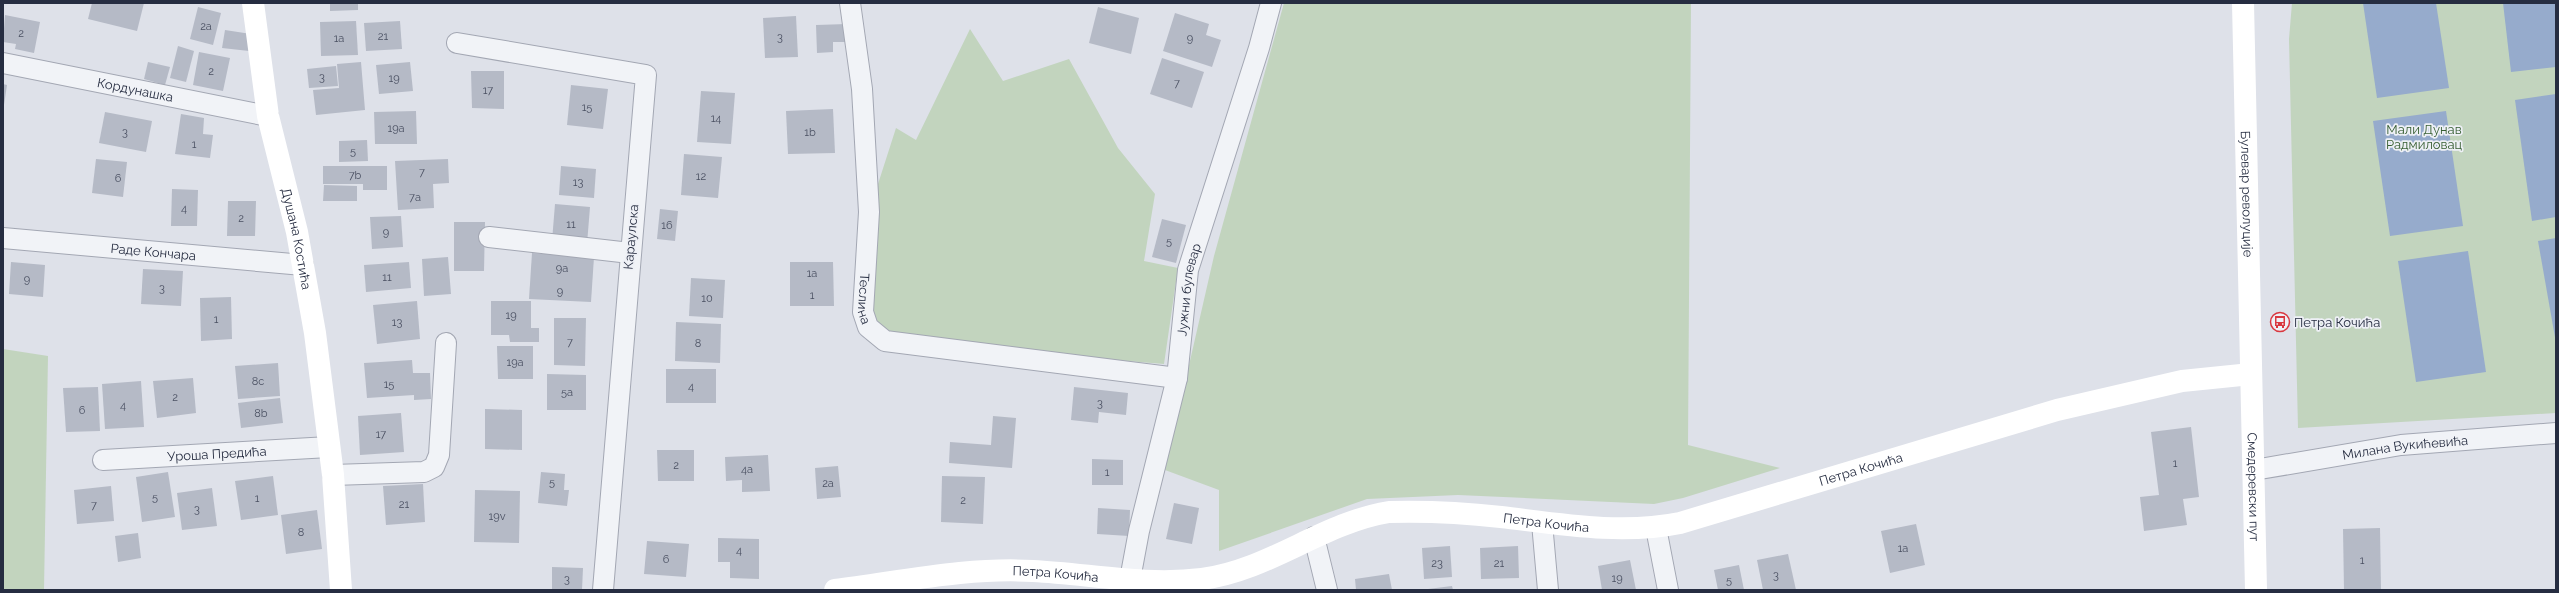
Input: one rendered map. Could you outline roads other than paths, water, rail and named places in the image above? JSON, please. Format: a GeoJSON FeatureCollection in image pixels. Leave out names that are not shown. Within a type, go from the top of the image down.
{"type":"FeatureCollection","features":[{"type":"Feature","properties":{"kind":"street","name":"Душана Костића"},"geometry":{"type":"LineString","coordinates":[[253,3],[268,116],[303,265],[333,475],[341,590]]}},
{"type":"Feature","properties":{"kind":"street","name":"Теслина"},"geometry":{"type":"LineString","coordinates":[[850,3],[864,112],[869,212],[863,312],[868,327],[886,341],[1177,378]]}},
{"type":"Feature","properties":{"kind":"street","name":"Јужни булевар"},"geometry":{"type":"LineString","coordinates":[[1129,586],[1177,378],[1188,270],[1271,3]]}},
{"type":"Feature","properties":{"kind":"street","name":"Булевар револуције"},"geometry":{"type":"LineString","coordinates":[[2243,3],[2251,379]]}},
{"type":"Feature","properties":{"kind":"street","name":"Караулска"},"geometry":{"type":"LineString","coordinates":[[457,43],[646,75],[603,590]]}},
{"type":"Feature","properties":{"kind":"street","name":"Кордунашка"},"geometry":{"type":"LineString","coordinates":[[3,63],[268,116]]}},
{"type":"Feature","properties":{"kind":"street"},"geometry":{"type":"LineString","coordinates":[[489,237],[630,253]]}},
{"type":"Feature","properties":{"kind":"street","name":"Раде Кончара"},"geometry":{"type":"LineString","coordinates":[[3,238],[303,265]]}},
{"type":"Feature","properties":{"kind":"street"},"geometry":{"type":"LineString","coordinates":[[333,475],[424,472],[434,467],[439,455],[446,343]]}},
{"type":"Feature","properties":{"kind":"street","name":"Смедеревски пут"},"geometry":{"type":"LineString","coordinates":[[2251,379],[2256,590]]}},
{"type":"Feature","properties":{"kind":"street","name":"Петра Кочића"},"geometry":{"type":"LineString","coordinates":[[835,590],[867,588],[951,574],[1032,571],[1129,586],[1188,580],[1226,574],[1263,563],[1314,537],[1352,520],[1389,512],[1500,517],[1542,523],[1608,528],[1656,528],[1680,523],[2058,410],[2182,381],[2251,379]]}},
{"type":"Feature","properties":{"kind":"street","name":"Милана Вукићевића"},"geometry":{"type":"LineString","coordinates":[[2254,470],[2401,445],[2556,433]]}},
{"type":"Feature","properties":{"kind":"street","name":"Уроша Предића"},"geometry":{"type":"LineString","coordinates":[[103,460],[329,447]]}},
{"type":"Feature","properties":{"kind":"street"},"geometry":{"type":"LineString","coordinates":[[1542,523],[1548,590]]}},
{"type":"Feature","properties":{"kind":"street"},"geometry":{"type":"LineString","coordinates":[[1656,528],[1668,590]]}},
{"type":"Feature","properties":{"kind":"street"},"geometry":{"type":"LineString","coordinates":[[1314,537],[1327,590]]}},
{"type":"Feature","properties":{"kind":"water"},"geometry":{"type":"Polygon","coordinates":[[[2363,3],[2436,3],[2449,88],[2377,98],[2363,3]]]}},
{"type":"Feature","properties":{"kind":"water"},"geometry":{"type":"Polygon","coordinates":[[[2503,3],[2556,3],[2556,67],[2511,72],[2503,3]]]}},
{"type":"Feature","properties":{"kind":"water"},"geometry":{"type":"Polygon","coordinates":[[[2556,94],[2556,217],[2532,221],[2515,100],[2556,94]]]}},
{"type":"Feature","properties":{"kind":"water"},"geometry":{"type":"Polygon","coordinates":[[[2446,111],[2463,226],[2390,236],[2373,121],[2446,111]]]}},
{"type":"Feature","properties":{"kind":"water"},"geometry":{"type":"Polygon","coordinates":[[[2556,238],[2556,343],[2538,241],[2556,238]]]}},
{"type":"Feature","properties":{"kind":"water"},"geometry":{"type":"Polygon","coordinates":[[[2468,251],[2486,372],[2416,382],[2398,261],[2468,251]]]}},
{"type":"Feature","properties":{"kind":"place","name":"Петра Кочића"},"geometry":{"type":"Point","coordinates":[2280,322]}},
{"type":"Feature","properties":{"kind":"park label","name":"Мали Дунав Радмиловац"},"geometry":{"type":"Point","coordinates":[2424,136]}}]}
